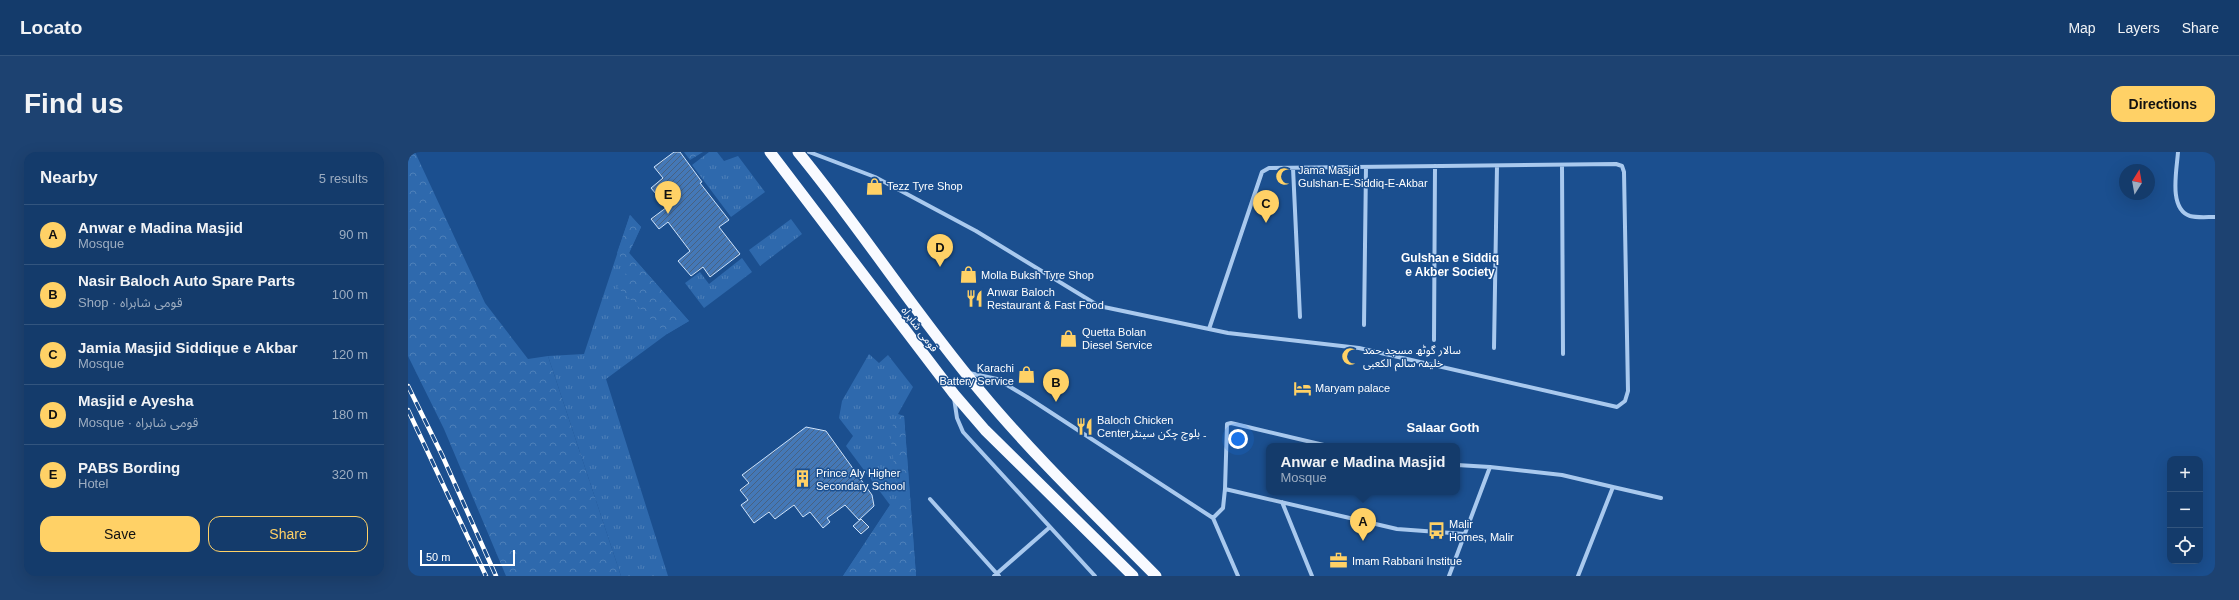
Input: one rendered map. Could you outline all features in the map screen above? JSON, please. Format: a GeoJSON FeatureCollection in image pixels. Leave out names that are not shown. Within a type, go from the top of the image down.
{"type":"FeatureCollection","features":[{"type":"Feature","properties":{"kind":"highway","name":"قومی شاہراہ"},"geometry":{"type":"LineString","coordinates":[[770,152],[954,394],[985,430],[1133,576]]}},
{"type":"Feature","properties":{"kind":"highway","name":"قومی شاہراہ"},"geometry":{"type":"LineString","coordinates":[[798,152],[821,179],[906,297],[965,372],[1059,478],[1156,576]]}},
{"type":"Feature","properties":{"kind":"street"},"geometry":{"type":"LineString","coordinates":[[809,152],[882,181],[976,231],[1099,306],[1228,333],[1359,348],[1617,406],[1625,402],[1628,391],[1624,172],[1622,166],[1616,164],[1269,168],[1262,172],[1209,329]]}},
{"type":"Feature","properties":{"kind":"street"},"geometry":{"type":"LineString","coordinates":[[2178,152],[2175,191],[2182,211],[2190,216],[2215,218]]}},
{"type":"Feature","properties":{"kind":"street"},"geometry":{"type":"LineString","coordinates":[[1562,165],[1563,354]]}},
{"type":"Feature","properties":{"kind":"street"},"geometry":{"type":"LineString","coordinates":[[1434,340],[1435,166]]}},
{"type":"Feature","properties":{"kind":"street"},"geometry":{"type":"LineString","coordinates":[[1494,348],[1497,166]]}},
{"type":"Feature","properties":{"kind":"street"},"geometry":{"type":"LineString","coordinates":[[1364,325],[1366,167]]}},
{"type":"Feature","properties":{"kind":"street"},"geometry":{"type":"LineString","coordinates":[[1293,168],[1300,317]]}},
{"type":"Feature","properties":{"kind":"street"},"geometry":{"type":"LineString","coordinates":[[965,372],[997,379],[1003,382],[1213,518],[1238,576]]}},
{"type":"Feature","properties":{"kind":"street"},"geometry":{"type":"LineString","coordinates":[[954,394],[956,418],[963,432],[1095,576]]}},
{"type":"Feature","properties":{"kind":"street"},"geometry":{"type":"LineString","coordinates":[[1213,518],[1223,508],[1227,424],[1231,423],[1315,443]]}},
{"type":"Feature","properties":{"kind":"street"},"geometry":{"type":"LineString","coordinates":[[1460,465],[1562,475],[1661,498]]}},
{"type":"Feature","properties":{"kind":"street"},"geometry":{"type":"LineString","coordinates":[[1449,576],[1490,467]]}},
{"type":"Feature","properties":{"kind":"street"},"geometry":{"type":"LineString","coordinates":[[1578,576],[1614,487]]}},
{"type":"Feature","properties":{"kind":"street"},"geometry":{"type":"LineString","coordinates":[[1225,489],[1397,529],[1465,534]]}},
{"type":"Feature","properties":{"kind":"street"},"geometry":{"type":"LineString","coordinates":[[930,499],[997,575],[1050,527]]}},
{"type":"Feature","properties":{"kind":"street"},"geometry":{"type":"LineString","coordinates":[[1282,502],[1312,576]]}},
{"type":"Feature","properties":{"kind":"green space"},"geometry":{"type":"Polygon","coordinates":[[[408,152],[415,152],[485,303],[528,359],[548,356],[621,576],[506,576],[444,429],[408,356],[408,152]]]}},
{"type":"Feature","properties":{"kind":"green space"},"geometry":{"type":"Polygon","coordinates":[[[684,152],[703,152],[690,160],[684,152]]]}},
{"type":"Feature","properties":{"kind":"green space"},"geometry":{"type":"Polygon","coordinates":[[[709,152],[717,152],[724,161],[738,156],[765,192],[731,217],[692,165],[709,152]]]}},
{"type":"Feature","properties":{"kind":"green space"},"geometry":{"type":"Polygon","coordinates":[[[630,215],[641,227],[629,253],[689,321],[667,334],[606,379],[668,576],[621,576],[548,356],[584,354],[630,215]]]}},
{"type":"Feature","properties":{"kind":"green space"},"geometry":{"type":"Polygon","coordinates":[[[630,215],[641,227],[629,253],[689,321],[667,334],[617,287],[630,267],[617,253],[630,215]]]}},
{"type":"Feature","properties":{"kind":"green space"},"geometry":{"type":"Polygon","coordinates":[[[791,219],[802,234],[760,266],[749,250],[791,219]]]}},
{"type":"Feature","properties":{"kind":"green space"},"geometry":{"type":"Polygon","coordinates":[[[742,258],[752,272],[704,308],[685,283],[700,272],[709,284],[742,258]]]}},
{"type":"Feature","properties":{"kind":"green space"},"geometry":{"type":"Polygon","coordinates":[[[869,354],[879,363],[888,355],[913,387],[898,414],[904,416],[916,576],[843,576],[890,505],[846,446],[853,436],[839,418],[842,401],[869,354]]]}},
{"type":"Feature","properties":{"kind":"green space"},"geometry":{"type":"Polygon","coordinates":[[[898,415],[904,416],[916,576],[843,576],[890,505],[898,499],[890,431],[898,415]]]}},
{"type":"Feature","properties":{"kind":"building"},"geometry":{"type":"Polygon","coordinates":[[[674,152],[680,152],[702,182],[700,183],[729,220],[719,227],[740,254],[710,277],[703,267],[691,276],[678,261],[690,251],[668,222],[659,229],[651,219],[667,207],[651,188],[663,178],[654,167],[674,152]]]}},
{"type":"Feature","properties":{"kind":"building","name":"Prince Aly Higher Secondary School"},"geometry":{"type":"Polygon","coordinates":[[[806,427],[826,431],[872,495],[874,506],[859,520],[845,505],[827,518],[830,522],[823,528],[810,512],[803,517],[794,505],[775,519],[769,512],[754,523],[741,505],[748,500],[740,490],[749,483],[742,475],[806,427]]]}},
{"type":"Feature","properties":{"kind":"building"},"geometry":{"type":"Polygon","coordinates":[[[861,519],[869,527],[861,534],[853,526],[861,519]]]}},
{"type":"Feature","properties":{"kind":"railway"},"geometry":{"type":"LineString","coordinates":[[408,386],[442,455],[496,576]]}},
{"type":"Feature","properties":{"kind":"railway"},"geometry":{"type":"LineString","coordinates":[[408,410],[486,576]]}},
{"type":"Feature","properties":{"kind":"place","name":"Jama Masjid Gulshan-E-Siddiq-E-Akbar"},"geometry":{"type":"Point","coordinates":[1285,176]}},
{"type":"Feature","properties":{"kind":"place","name":"Tezz Tyre Shop"},"geometry":{"type":"Point","coordinates":[874,186]}},
{"type":"Feature","properties":{"kind":"place","name":"PABS Bording"},"geometry":{"type":"Point","coordinates":[668,214]}},
{"type":"Feature","properties":{"kind":"place","name":"Jamia Masjid Siddique e Akbar"},"geometry":{"type":"Point","coordinates":[1266,223]}},
{"type":"Feature","properties":{"kind":"place","name":"Masjid e Ayesha"},"geometry":{"type":"Point","coordinates":[940,267]}},
{"type":"Feature","properties":{"kind":"place","name":"Molla Buksh Tyre Shop"},"geometry":{"type":"Point","coordinates":[968,275]}},
{"type":"Feature","properties":{"kind":"place","name":"Anwar Baloch Restaurant & Fast Food"},"geometry":{"type":"Point","coordinates":[974,298]}},
{"type":"Feature","properties":{"kind":"place","name":"Quetta Bolan Diesel Service"},"geometry":{"type":"Point","coordinates":[1069,338]}},
{"type":"Feature","properties":{"kind":"place","name":"سالار گوٹھ مسجد حمد خلیفہ سالم الکعبی"},"geometry":{"type":"Point","coordinates":[1350,356]}},
{"type":"Feature","properties":{"kind":"place","name":"Karachi Battery Service"},"geometry":{"type":"Point","coordinates":[1027,374]}},
{"type":"Feature","properties":{"kind":"place","name":"Maryam palace"},"geometry":{"type":"Point","coordinates":[1302,388]}},
{"type":"Feature","properties":{"kind":"place","name":"Nasir Baloch Auto Spare Parts"},"geometry":{"type":"Point","coordinates":[1056,402]}},
{"type":"Feature","properties":{"kind":"place","name":"Baloch Chicken Center۔ بلوچ چکن سینٹر"},"geometry":{"type":"Point","coordinates":[1084,426]}},
{"type":"Feature","properties":{"kind":"place","name":"Prince Aly Higher Secondary School"},"geometry":{"type":"Point","coordinates":[803,479]}},
{"type":"Feature","properties":{"kind":"place","name":"Malir Homes, Malir"},"geometry":{"type":"Point","coordinates":[1436,530]}},
{"type":"Feature","properties":{"kind":"place","name":"Anwar e Madina Masjid"},"geometry":{"type":"Point","coordinates":[1363,541]}},
{"type":"Feature","properties":{"kind":"place","name":"Imam Rabbani Institue"},"geometry":{"type":"Point","coordinates":[1339,561]}},
{"type":"Feature","properties":{"kind":"district","name":"Gulshan e Siddiq e Akber Society"},"geometry":{"type":"Point","coordinates":[1450,265]}},
{"type":"Feature","properties":{"kind":"district","name":"Salaar Goth"},"geometry":{"type":"Point","coordinates":[1443,427]}}]}
